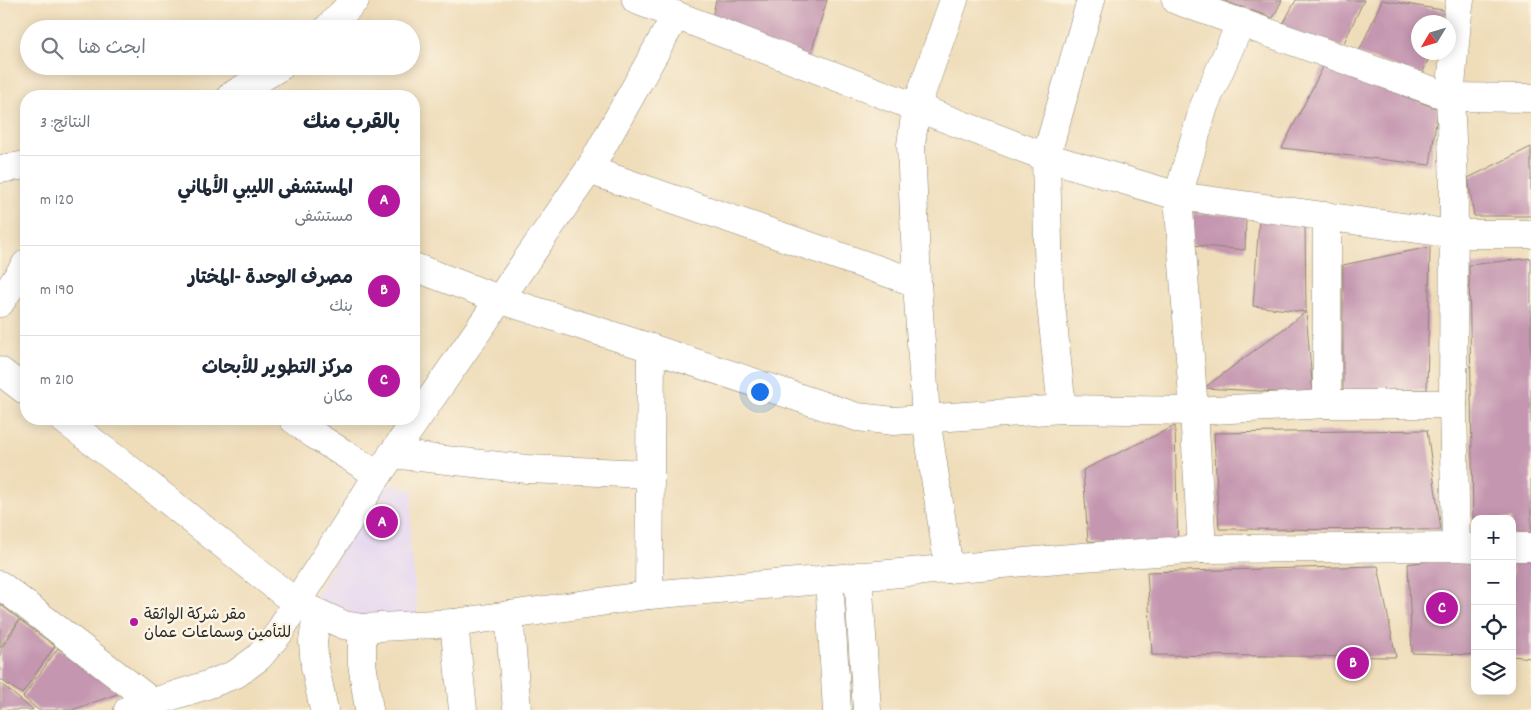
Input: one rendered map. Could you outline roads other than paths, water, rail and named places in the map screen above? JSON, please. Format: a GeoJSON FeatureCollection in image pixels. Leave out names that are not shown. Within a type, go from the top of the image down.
{"type":"FeatureCollection","features":[{"type":"Feature","properties":{"kind":"street"},"geometry":{"type":"LineString","coordinates":[[336,20],[355,0]]}},
{"type":"Feature","properties":{"kind":"street"},"geometry":{"type":"LineString","coordinates":[[636,0],[1046,157],[1178,196],[1454,234],[1531,234]]}},
{"type":"Feature","properties":{"kind":"street"},"geometry":{"type":"LineString","coordinates":[[949,569],[926,418],[917,283],[911,145],[916,108],[954,0]]}},
{"type":"Feature","properties":{"kind":"street"},"geometry":{"type":"LineString","coordinates":[[1062,409],[1049,285],[1046,157],[1092,0]]}},
{"type":"Feature","properties":{"kind":"street"},"geometry":{"type":"LineString","coordinates":[[1176,0],[1450,97],[1531,98]]}},
{"type":"Feature","properties":{"kind":"street"},"geometry":{"type":"LineString","coordinates":[[71,425],[307,608],[344,625],[362,628],[454,623],[649,595],[1082,557],[1202,549],[1465,547],[1453,404],[1454,182],[1450,97],[1455,54],[1456,20],[1460,0]]}},
{"type":"Feature","properties":{"kind":"street"},"geometry":{"type":"LineString","coordinates":[[420,414],[589,170],[676,15]]}},
{"type":"Feature","properties":{"kind":"street"},"geometry":{"type":"LineString","coordinates":[[1202,549],[1178,196],[1204,106],[1241,22]]}},
{"type":"Feature","properties":{"kind":"street"},"geometry":{"type":"LineString","coordinates":[[241,90],[266,75]]}},
{"type":"Feature","properties":{"kind":"street"},"geometry":{"type":"LineString","coordinates":[[0,169],[20,166]]}},
{"type":"Feature","properties":{"kind":"street"},"geometry":{"type":"LineString","coordinates":[[589,170],[917,283]]}},
{"type":"Feature","properties":{"kind":"street"},"geometry":{"type":"LineString","coordinates":[[1327,216],[1327,404]]}},
{"type":"Feature","properties":{"kind":"street"},"geometry":{"type":"LineString","coordinates":[[420,269],[499,299],[857,417],[894,421],[1062,409],[1194,411],[1327,404],[1453,404]]}},
{"type":"Feature","properties":{"kind":"street"},"geometry":{"type":"LineString","coordinates":[[649,595],[651,348]]}},
{"type":"Feature","properties":{"kind":"street"},"geometry":{"type":"LineString","coordinates":[[0,371],[20,386]]}},
{"type":"Feature","properties":{"kind":"street"},"geometry":{"type":"LineString","coordinates":[[301,425],[313,434],[385,465],[649,474]]}},
{"type":"Feature","properties":{"kind":"street"},"geometry":{"type":"LineString","coordinates":[[0,585],[140,706],[236,674],[260,657],[279,633],[307,608],[385,465],[412,425]]}},
{"type":"Feature","properties":{"kind":"street"},"geometry":{"type":"LineString","coordinates":[[1516,548],[1531,547]]}},
{"type":"Feature","properties":{"kind":"street"},"geometry":{"type":"LineString","coordinates":[[858,576],[867,710]]}},
{"type":"Feature","properties":{"kind":"street"},"geometry":{"type":"LineString","coordinates":[[829,579],[837,710]]}},
{"type":"Feature","properties":{"kind":"street"},"geometry":{"type":"LineString","coordinates":[[307,608],[315,667],[324,710]]}},
{"type":"Feature","properties":{"kind":"street"},"geometry":{"type":"LineString","coordinates":[[510,615],[517,710]]}},
{"type":"Feature","properties":{"kind":"street"},"geometry":{"type":"LineString","coordinates":[[454,623],[463,710]]}},
{"type":"Feature","properties":{"kind":"street"},"geometry":{"type":"LineString","coordinates":[[362,628],[362,663],[369,710]]}},
{"type":"Feature","properties":{"kind":"place","name":"المستشفى الليبي الألماني"},"geometry":{"type":"Point","coordinates":[382,522]}},
{"type":"Feature","properties":{"kind":"place","name":"مركز التطوير للأبحاث"},"geometry":{"type":"Point","coordinates":[1442,608]}},
{"type":"Feature","properties":{"kind":"place","name":"مقر شركة الواثقة للتأمين وسماعات عمان"},"geometry":{"type":"Point","coordinates":[134,622]}},
{"type":"Feature","properties":{"kind":"place","name":"مصرف الوحدة -المختار"},"geometry":{"type":"Point","coordinates":[1353,663]}}]}
